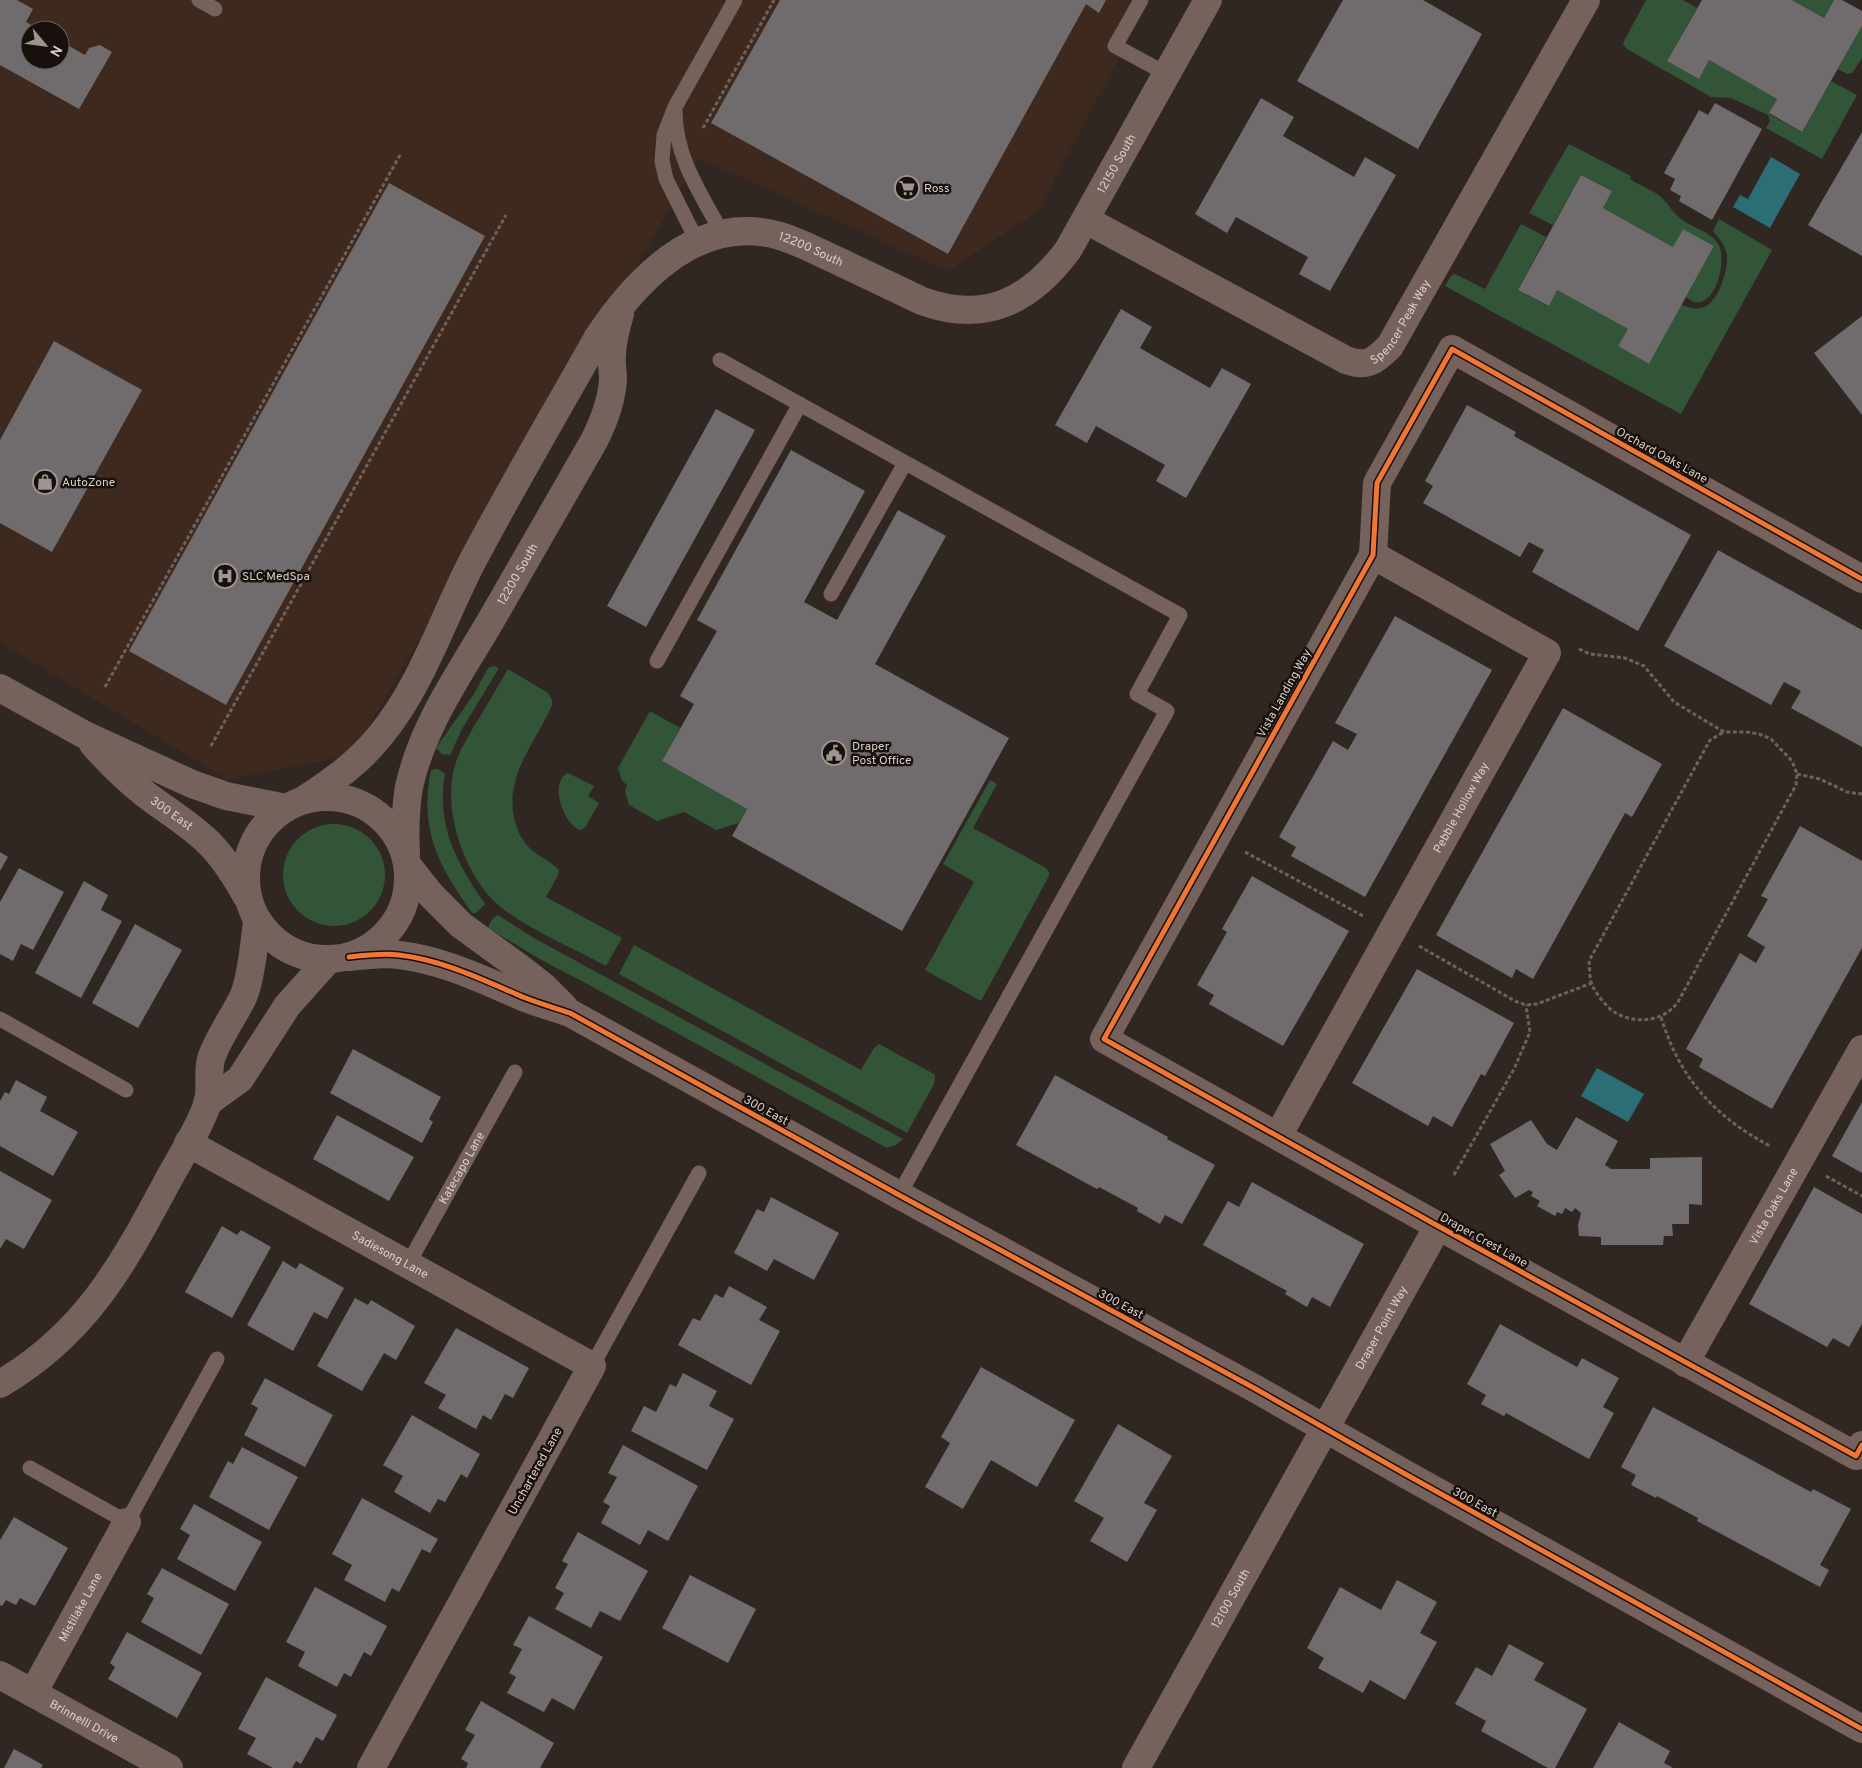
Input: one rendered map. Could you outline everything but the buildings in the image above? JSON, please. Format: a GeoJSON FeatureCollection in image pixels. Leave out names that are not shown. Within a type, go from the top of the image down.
{"type":"FeatureCollection","features":[{"type":"Feature","properties":{"kind":"street","name":"12150 South"},"geometry":{"type":"LineString","coordinates":[[1002,304],[1022,295],[1046,277],[1068,250],[1208,0]]}},
{"type":"Feature","properties":{"kind":"street","name":"Spencer Peak Way"},"geometry":{"type":"LineString","coordinates":[[1086,220],[1346,360],[1356,364],[1368,364],[1390,346],[1586,0]]}},
{"type":"Feature","properties":{"kind":"street","name":"12200 South"},"geometry":{"type":"LineString","coordinates":[[296,804],[331,783],[355,763],[380,736],[400,709],[415,684],[476,554],[598,337],[630,293],[672,256],[709,237],[736,231],[757,232],[780,236],[801,244],[938,307],[972,310],[1002,304]]}},
{"type":"Feature","properties":{"kind":"street","name":"12200 South"},"geometry":{"type":"LineString","coordinates":[[407,861],[405,822],[409,789],[425,736],[604,421],[610,400],[613,377],[612,355],[614,334],[620,313],[630,293]]}},
{"type":"Feature","properties":{"kind":"street","name":"Vista Landing Way"},"geometry":{"type":"LineString","coordinates":[[1104,1038],[1373,555],[1377,483],[1452,349]]}},
{"type":"Feature","properties":{"kind":"street","name":"Orchard Oaks Lane"},"geometry":{"type":"LineString","coordinates":[[1452,349],[1862,579]]}},
{"type":"Feature","properties":{"kind":"street","name":"Pebble Hollow Way"},"geometry":{"type":"LineString","coordinates":[[1278,1136],[1547,653],[1373,555]]}},
{"type":"Feature","properties":{"kind":"street","name":"300 East"},"geometry":{"type":"LineString","coordinates":[[0,688],[85,735],[192,784],[233,798],[296,804]]}},
{"type":"Feature","properties":{"kind":"street","name":"300 East"},"geometry":{"type":"LineString","coordinates":[[85,735],[145,794],[190,825],[210,844],[225,861],[253,910]]}},
{"type":"Feature","properties":{"kind":"street"},"geometry":{"type":"LineString","coordinates":[[0,1384],[47,1351],[77,1322],[106,1288],[130,1250],[208,1103],[211,1060],[245,993],[253,910],[246,879],[248,858],[256,838],[269,821],[296,804],[326,796],[348,799],[367,807],[384,819],[398,836],[407,861],[408,886],[404,905],[396,923],[383,937],[367,949],[339,958],[307,957],[288,949],[270,936],[253,910]]}},
{"type":"Feature","properties":{"kind":"street","name":"300 East"},"geometry":{"type":"LineString","coordinates":[[407,861],[431,895],[461,925],[543,986],[570,1013]]}},
{"type":"Feature","properties":{"kind":"street","name":"300 East"},"geometry":{"type":"LineString","coordinates":[[339,958],[374,954],[398,954],[430,961],[484,980],[525,998],[570,1013],[1245,1383],[1862,1729]]}},
{"type":"Feature","properties":{"kind":"street"},"geometry":{"type":"LineString","coordinates":[[208,1103],[240,1079],[287,1006],[339,958]]}},
{"type":"Feature","properties":{"kind":"street","name":"Draper Crest Lane"},"geometry":{"type":"LineString","coordinates":[[1104,1038],[1686,1363],[1859,1451]]}},
{"type":"Feature","properties":{"kind":"street","name":"Vista Oaks Lane"},"geometry":{"type":"LineString","coordinates":[[1686,1363],[1862,1050]]}},
{"type":"Feature","properties":{"kind":"street","name":"Sadiesong Lane"},"geometry":{"type":"LineString","coordinates":[[188,1143],[592,1366]]}},
{"type":"Feature","properties":{"kind":"street","name":"Draper Point Way"},"geometry":{"type":"LineString","coordinates":[[1325,1429],[1438,1226]]}},
{"type":"Feature","properties":{"kind":"street","name":"Unchartered Lane"},"geometry":{"type":"LineString","coordinates":[[371,1768],[592,1366]]}},
{"type":"Feature","properties":{"kind":"street","name":"12100 South"},"geometry":{"type":"LineString","coordinates":[[1136,1768],[1325,1429]]}},
{"type":"Feature","properties":{"kind":"street","name":"Mistilake Lane"},"geometry":{"type":"LineString","coordinates":[[33,1693],[127,1522]]}},
{"type":"Feature","properties":{"kind":"street","name":"Brinnelli Drive"},"geometry":{"type":"LineString","coordinates":[[0,1675],[169,1768]]}},
{"type":"Feature","properties":{"kind":"lane"},"geometry":{"type":"LineString","coordinates":[[198,0],[215,9]]}},
{"type":"Feature","properties":{"kind":"lane"},"geometry":{"type":"LineString","coordinates":[[709,237],[666,179],[662,161],[664,135],[675,107],[736,0]]}},
{"type":"Feature","properties":{"kind":"lane"},"geometry":{"type":"LineString","coordinates":[[1141,0],[1115,46],[1166,74]]}},
{"type":"Feature","properties":{"kind":"lane"},"geometry":{"type":"LineString","coordinates":[[675,107],[675,125],[682,155],[709,237]]}},
{"type":"Feature","properties":{"kind":"lane"},"geometry":{"type":"LineString","coordinates":[[720,360],[1180,616],[1137,694],[1167,711],[899,1195]]}},
{"type":"Feature","properties":{"kind":"lane"},"geometry":{"type":"LineString","coordinates":[[657,661],[800,404]]}},
{"type":"Feature","properties":{"kind":"lane"},"geometry":{"type":"LineString","coordinates":[[831,594],[905,462]]}},
{"type":"Feature","properties":{"kind":"lane"},"geometry":{"type":"LineString","coordinates":[[0,1019],[126,1090]]}},
{"type":"Feature","properties":{"kind":"lane","name":"Katecapo Lane"},"geometry":{"type":"LineString","coordinates":[[408,1264],[514,1072]]}},
{"type":"Feature","properties":{"kind":"lane","name":"Unchartered Lane"},"geometry":{"type":"LineString","coordinates":[[592,1366],[698,1173]]}},
{"type":"Feature","properties":{"kind":"lane","name":"Mistilake Lane"},"geometry":{"type":"LineString","coordinates":[[127,1522],[217,1359]]}},
{"type":"Feature","properties":{"kind":"lane"},"geometry":{"type":"LineString","coordinates":[[30,1468],[127,1522]]}},
{"type":"Feature","properties":{"kind":"path"},"geometry":{"type":"LineString","coordinates":[[700,132],[774,0]]}},
{"type":"Feature","properties":{"kind":"path"},"geometry":{"type":"LineString","coordinates":[[105,687],[400,155]]}},
{"type":"Feature","properties":{"kind":"path"},"geometry":{"type":"LineString","coordinates":[[211,746],[506,216]]}},
{"type":"Feature","properties":{"kind":"path"},"geometry":{"type":"LineString","coordinates":[[1572,646],[1590,654],[1625,658],[1644,666],[1674,702],[1724,732]]}},
{"type":"Feature","properties":{"kind":"path"},"geometry":{"type":"LineString","coordinates":[[1724,732],[1759,734],[1771,739],[1792,761],[1797,774],[1796,785],[1672,1011],[1656,1019],[1628,1018],[1615,1013],[1601,999],[1592,983],[1589,960],[1710,740],[1724,732]]}},
{"type":"Feature","properties":{"kind":"path"},"geometry":{"type":"LineString","coordinates":[[1797,774],[1820,779],[1847,792],[1862,794]]}},
{"type":"Feature","properties":{"kind":"path"},"geometry":{"type":"LineString","coordinates":[[1239,849],[1372,921]]}},
{"type":"Feature","properties":{"kind":"path"},"geometry":{"type":"LineString","coordinates":[[1410,941],[1515,1001],[1526,1005],[1537,1004],[1592,983]]}},
{"type":"Feature","properties":{"kind":"path"},"geometry":{"type":"LineString","coordinates":[[1454,1175],[1514,1069],[1530,1032],[1526,1005]]}},
{"type":"Feature","properties":{"kind":"path"},"geometry":{"type":"LineString","coordinates":[[1661,1017],[1675,1054],[1687,1076],[1706,1099],[1724,1118],[1746,1134],[1773,1148]]}},
{"type":"Feature","properties":{"kind":"path"},"geometry":{"type":"LineString","coordinates":[[1819,1172],[1862,1196]]}},
{"type":"Feature","properties":{"kind":"shaded area"},"geometry":{"type":"Polygon","coordinates":[[[0,0],[1150,0],[1037,212],[948,271],[699,158],[352,755],[228,780],[0,642],[0,0]]]}},
{"type":"Feature","properties":{"kind":"green space"},"geometry":{"type":"Polygon","coordinates":[[[1646,0],[1683,0],[1697,8],[1667,61],[1699,78],[1709,60],[1777,99],[1769,114],[1801,132],[1831,81],[1857,95],[1822,159],[1766,128],[1770,121],[1768,115],[1731,98],[1711,97],[1627,49],[1623,44],[1624,41],[1646,0]]]}},
{"type":"Feature","properties":{"kind":"green space"},"geometry":{"type":"Polygon","coordinates":[[[1792,0],[1834,0],[1824,18],[1792,0]]]}},
{"type":"Feature","properties":{"kind":"green space"},"geometry":{"type":"Polygon","coordinates":[[[1862,26],[1862,58],[1852,73],[1847,74],[1838,69],[1862,26]]]}},
{"type":"Feature","properties":{"kind":"green space"},"geometry":{"type":"Polygon","coordinates":[[[1569,144],[1631,176],[1630,179],[1660,196],[1681,219],[1714,238],[1722,256],[1721,266],[1716,285],[1706,299],[1696,302],[1686,297],[1714,246],[1683,229],[1673,247],[1603,208],[1612,191],[1581,175],[1553,225],[1529,213],[1569,144]]]}},
{"type":"Feature","properties":{"kind":"green space"},"geometry":{"type":"Polygon","coordinates":[[[1719,219],[1772,250],[1681,414],[1445,286],[1451,276],[1455,274],[1485,289],[1521,224],[1546,237],[1518,290],[1548,306],[1557,290],[1628,329],[1618,346],[1649,364],[1681,305],[1698,309],[1704,307],[1714,298],[1722,284],[1727,255],[1720,239],[1713,231],[1719,219]]]}},
{"type":"Feature","properties":{"kind":"green space"},"geometry":{"type":"Polygon","coordinates":[[[494,666],[499,668],[462,729],[450,755],[442,754],[436,748],[474,694],[488,668],[494,666]]]}},
{"type":"Feature","properties":{"kind":"green space"},"geometry":{"type":"Polygon","coordinates":[[[508,669],[548,693],[552,700],[552,705],[546,718],[519,769],[513,797],[513,812],[516,825],[529,848],[559,870],[546,897],[622,938],[606,966],[540,932],[503,909],[489,896],[477,880],[459,842],[451,800],[452,780],[456,762],[466,740],[508,669]]]}},
{"type":"Feature","properties":{"kind":"green space"},"geometry":{"type":"Polygon","coordinates":[[[650,711],[680,728],[662,761],[747,809],[739,823],[716,830],[684,812],[657,821],[629,805],[625,791],[627,785],[622,781],[618,768],[650,711]]]}},
{"type":"Feature","properties":{"kind":"green space"},"geometry":{"type":"Polygon","coordinates":[[[438,769],[445,774],[444,810],[446,827],[451,843],[466,874],[485,904],[476,913],[472,913],[460,896],[434,846],[428,811],[428,791],[431,770],[438,769]]]}},
{"type":"Feature","properties":{"kind":"green space"},"geometry":{"type":"Polygon","coordinates":[[[568,773],[594,786],[588,796],[599,803],[585,828],[580,830],[569,820],[560,803],[559,785],[562,778],[568,773]]]}},
{"type":"Feature","properties":{"kind":"green space"},"geometry":{"type":"Polygon","coordinates":[[[990,780],[997,784],[973,828],[1046,868],[1049,876],[981,1001],[925,970],[974,882],[943,864],[990,780]]]}},
{"type":"Feature","properties":{"kind":"green space"},"geometry":{"type":"Polygon","coordinates":[[[334,824],[353,828],[370,839],[381,856],[385,875],[381,894],[370,911],[353,922],[334,926],[315,922],[298,911],[287,894],[283,875],[287,856],[298,839],[315,828],[334,824]]]}},
{"type":"Feature","properties":{"kind":"green space"},"geometry":{"type":"Polygon","coordinates":[[[498,915],[534,938],[903,1139],[896,1145],[887,1148],[538,958],[488,928],[492,919],[498,915]]]}},
{"type":"Feature","properties":{"kind":"green space"},"geometry":{"type":"Polygon","coordinates":[[[634,945],[861,1070],[874,1048],[879,1044],[934,1074],[934,1084],[907,1133],[619,974],[634,945]]]}},
{"type":"Feature","properties":{"kind":"water"},"geometry":{"type":"Polygon","coordinates":[[[1771,157],[1800,174],[1770,228],[1733,207],[1740,195],[1748,199],[1771,157]]]}},
{"type":"Feature","properties":{"kind":"water"},"geometry":{"type":"Polygon","coordinates":[[[1597,1068],[1644,1094],[1628,1122],[1581,1096],[1597,1068]]]}},
{"type":"Feature","properties":{"kind":"cycle path"},"geometry":{"type":"LineString","coordinates":[[1862,579],[1452,349],[1377,483],[1373,555],[1104,1039],[1438,1226],[1856,1456],[1862,1445]]}},
{"type":"Feature","properties":{"kind":"cycle path"},"geometry":{"type":"LineString","coordinates":[[349,957],[393,954],[431,961],[570,1013],[1254,1388],[1862,1729]]}},
{"type":"Feature","properties":{"kind":"place","name":"Ross"},"geometry":{"type":"Point","coordinates":[907,188]}},
{"type":"Feature","properties":{"kind":"place","name":"AutoZone"},"geometry":{"type":"Point","coordinates":[45,482]}},
{"type":"Feature","properties":{"kind":"place","name":"SLC MedSpa"},"geometry":{"type":"Point","coordinates":[225,576]}},
{"type":"Feature","properties":{"kind":"place","name":"Draper Post Office"},"geometry":{"type":"Point","coordinates":[834,753]}}]}
